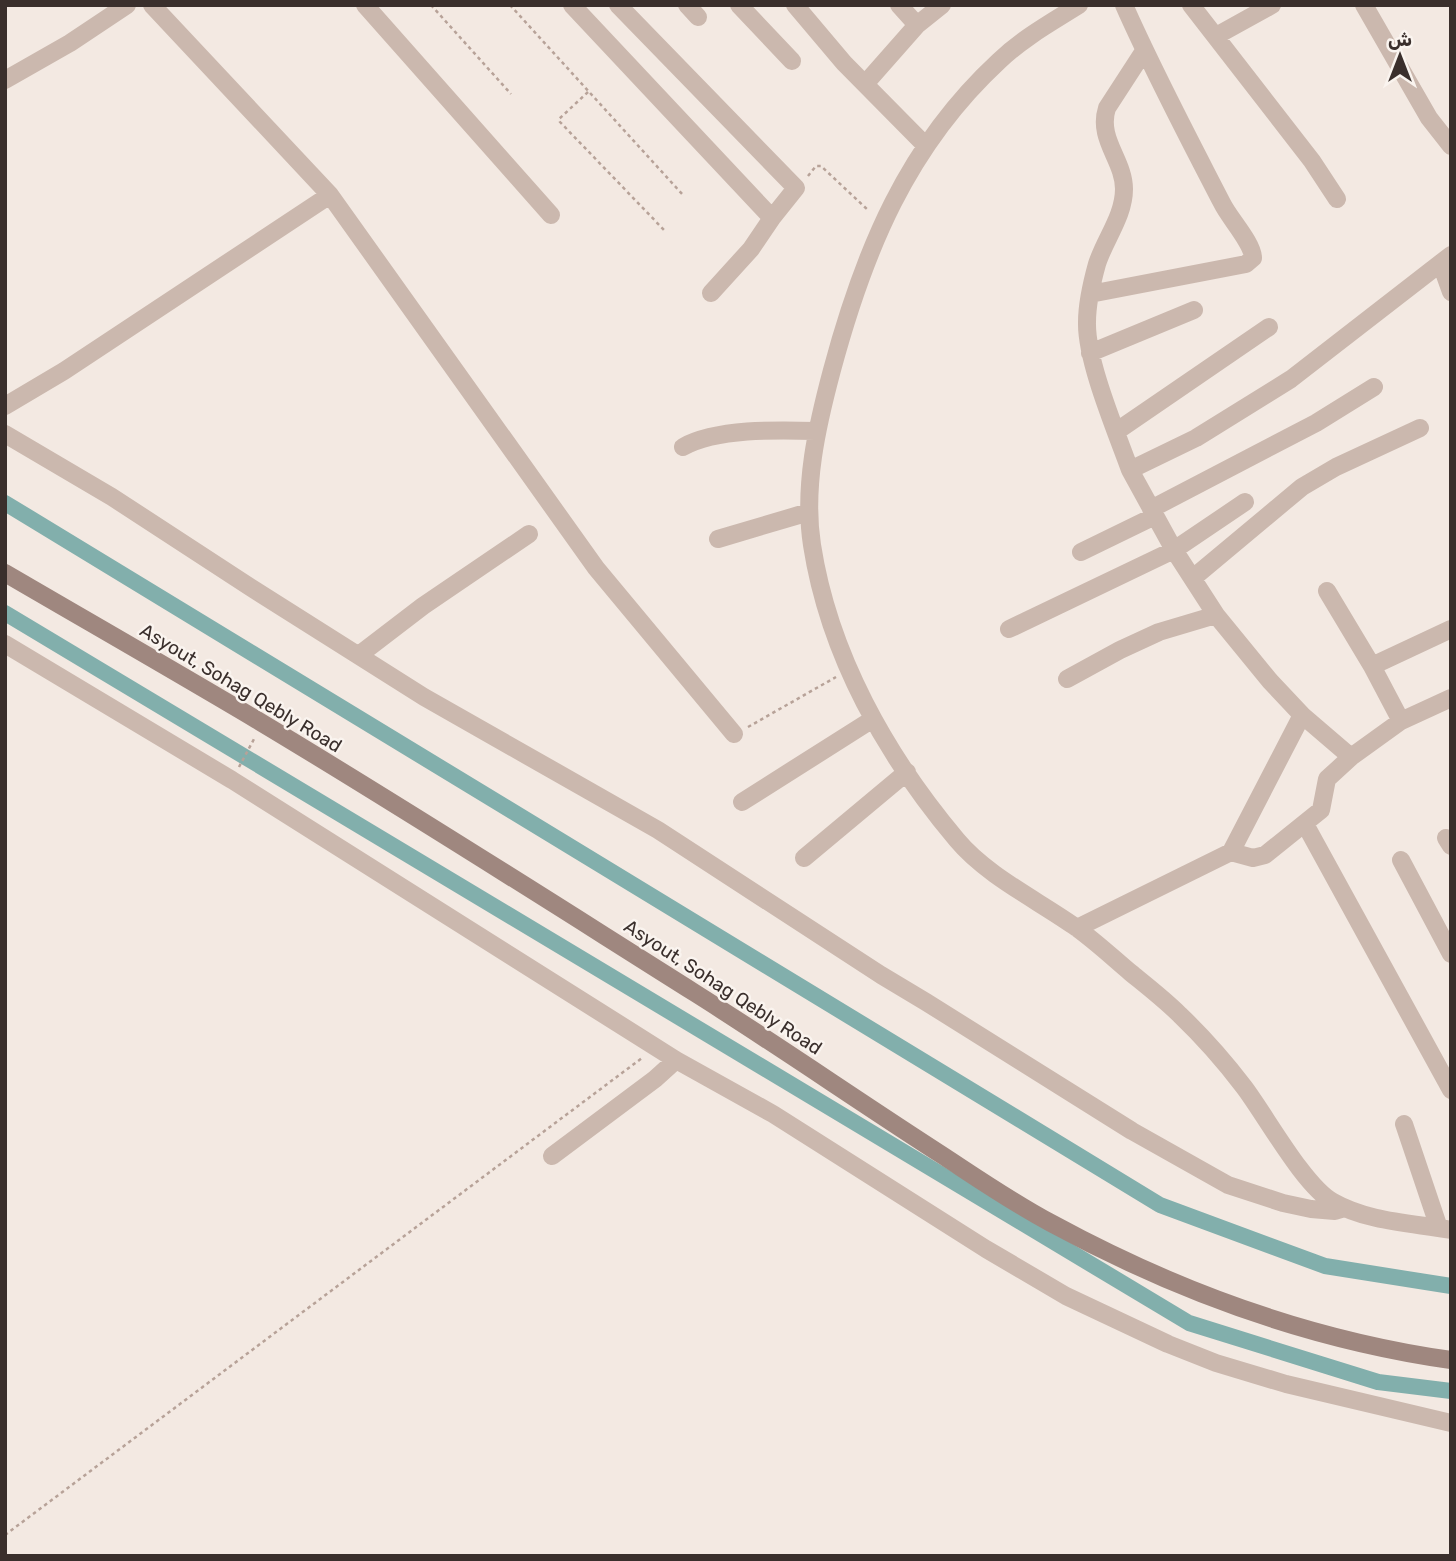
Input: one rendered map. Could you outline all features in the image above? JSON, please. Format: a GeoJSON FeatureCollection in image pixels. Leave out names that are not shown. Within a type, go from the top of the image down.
{"type":"FeatureCollection","features":[{"type":"Feature","properties":{"kind":"main road","name":"Asyout, Sohag Qebly Road"},"geometry":{"type":"LineString","coordinates":[[5,573],[262,723],[512,878],[737,1019],[887,1120],[1049,1222],[1138,1267],[1272,1319],[1338,1338],[1451,1360]]}},
{"type":"Feature","properties":{"kind":"street"},"geometry":{"type":"LineString","coordinates":[[5,80],[70,43],[127,5]]}},
{"type":"Feature","properties":{"kind":"street"},"geometry":{"type":"LineString","coordinates":[[152,5],[330,195],[596,568],[734,734]]}},
{"type":"Feature","properties":{"kind":"street"},"geometry":{"type":"LineString","coordinates":[[365,5],[551,215]]}},
{"type":"Feature","properties":{"kind":"street"},"geometry":{"type":"LineString","coordinates":[[572,5],[772,218]]}},
{"type":"Feature","properties":{"kind":"street"},"geometry":{"type":"LineString","coordinates":[[618,5],[796,188],[751,249],[711,293]]}},
{"type":"Feature","properties":{"kind":"street"},"geometry":{"type":"LineString","coordinates":[[739,5],[792,61]]}},
{"type":"Feature","properties":{"kind":"street"},"geometry":{"type":"LineString","coordinates":[[795,5],[844,63],[926,146]]}},
{"type":"Feature","properties":{"kind":"street"},"geometry":{"type":"LineString","coordinates":[[899,5],[917,25]]}},
{"type":"Feature","properties":{"kind":"street"},"geometry":{"type":"LineString","coordinates":[[865,84],[917,25],[942,5]]}},
{"type":"Feature","properties":{"kind":"street"},"geometry":{"type":"LineString","coordinates":[[1079,5],[1039,30],[1001,59],[970,90],[926,146],[882,223],[852,300],[817,432],[809,512],[813,549],[829,614],[849,670],[873,719],[907,772],[960,844],[988,868],[1077,929],[1178,1013],[1242,1084],[1311,1182],[1326,1198],[1345,1208],[1384,1219],[1445,1229]]}},
{"type":"Feature","properties":{"kind":"street"},"geometry":{"type":"LineString","coordinates":[[1090,294],[1246,264],[1253,258],[1248,242],[1230,219],[1144,51],[1124,5]]}},
{"type":"Feature","properties":{"kind":"street"},"geometry":{"type":"LineString","coordinates":[[1191,5],[1312,161],[1337,199]]}},
{"type":"Feature","properties":{"kind":"street"},"geometry":{"type":"LineString","coordinates":[[1216,36],[1272,5]]}},
{"type":"Feature","properties":{"kind":"street"},"geometry":{"type":"LineString","coordinates":[[1364,5],[1429,118],[1451,146]]}},
{"type":"Feature","properties":{"kind":"street"},"geometry":{"type":"LineString","coordinates":[[1144,51],[1104,117],[1107,140],[1123,178],[1124,191],[1121,208],[1098,262],[1090,294],[1087,323],[1090,353],[1130,470],[1174,550],[1216,615],[1269,681],[1303,716],[1351,757]]}},
{"type":"Feature","properties":{"kind":"street"},"geometry":{"type":"LineString","coordinates":[[5,406],[74,364],[330,195]]}},
{"type":"Feature","properties":{"kind":"street"},"geometry":{"type":"LineString","coordinates":[[1130,470],[1196,438],[1291,379],[1446,260],[1451,292]]}},
{"type":"Feature","properties":{"kind":"street"},"geometry":{"type":"LineString","coordinates":[[1090,353],[1194,310]]}},
{"type":"Feature","properties":{"kind":"street"},"geometry":{"type":"LineString","coordinates":[[1116,431],[1269,327]]}},
{"type":"Feature","properties":{"kind":"street"},"geometry":{"type":"LineString","coordinates":[[1081,552],[1316,424],[1374,387]]}},
{"type":"Feature","properties":{"kind":"street"},"geometry":{"type":"LineString","coordinates":[[1193,578],[1303,487],[1354,458],[1420,428]]}},
{"type":"Feature","properties":{"kind":"street"},"geometry":{"type":"LineString","coordinates":[[684,447],[699,440],[746,433],[784,430],[817,432]]}},
{"type":"Feature","properties":{"kind":"street"},"geometry":{"type":"LineString","coordinates":[[5,434],[112,497],[468,723],[657,830],[881,975],[1132,1131],[1228,1185],[1311,1209],[1335,1211],[1345,1208]]}},
{"type":"Feature","properties":{"kind":"street"},"geometry":{"type":"LineString","coordinates":[[1009,629],[1174,550],[1245,502]]}},
{"type":"Feature","properties":{"kind":"street"},"geometry":{"type":"LineString","coordinates":[[719,539],[809,512]]}},
{"type":"Feature","properties":{"kind":"street"},"geometry":{"type":"LineString","coordinates":[[359,655],[423,606],[529,534]]}},
{"type":"Feature","properties":{"kind":"street"},"geometry":{"type":"LineString","coordinates":[[1326,591],[1372,666],[1401,721]]}},
{"type":"Feature","properties":{"kind":"street"},"geometry":{"type":"LineString","coordinates":[[1067,679],[1159,632],[1216,615]]}},
{"type":"Feature","properties":{"kind":"street"},"geometry":{"type":"LineString","coordinates":[[1372,666],[1451,629]]}},
{"type":"Feature","properties":{"kind":"street"},"geometry":{"type":"LineString","coordinates":[[5,644],[232,780],[676,1060],[773,1114],[1066,1296],[1114,1320],[1216,1363],[1286,1384],[1451,1423]]}},
{"type":"Feature","properties":{"kind":"street"},"geometry":{"type":"LineString","coordinates":[[1231,852],[1253,858],[1265,855],[1321,810],[1327,779],[1351,757],[1401,721],[1451,698]]}},
{"type":"Feature","properties":{"kind":"street"},"geometry":{"type":"LineString","coordinates":[[1077,929],[1231,852],[1303,716]]}},
{"type":"Feature","properties":{"kind":"street"},"geometry":{"type":"LineString","coordinates":[[742,802],[873,719]]}},
{"type":"Feature","properties":{"kind":"street"},"geometry":{"type":"LineString","coordinates":[[804,858],[907,772]]}},
{"type":"Feature","properties":{"kind":"street"},"geometry":{"type":"LineString","coordinates":[[1304,824],[1449,1083]]}},
{"type":"Feature","properties":{"kind":"street"},"geometry":{"type":"LineString","coordinates":[[1401,860],[1451,954]]}},
{"type":"Feature","properties":{"kind":"street"},"geometry":{"type":"LineString","coordinates":[[552,1156],[646,1086],[676,1060]]}},
{"type":"Feature","properties":{"kind":"street"},"geometry":{"type":"LineString","coordinates":[[1404,1124],[1445,1229]]}},
{"type":"Feature","properties":{"kind":"path"},"geometry":{"type":"LineString","coordinates":[[431,5],[511,94]]}},
{"type":"Feature","properties":{"kind":"path"},"geometry":{"type":"LineString","coordinates":[[510,5],[682,195]]}},
{"type":"Feature","properties":{"kind":"path"},"geometry":{"type":"LineString","coordinates":[[588,92],[564,113],[559,119],[560,122],[665,231]]}},
{"type":"Feature","properties":{"kind":"path"},"geometry":{"type":"LineString","coordinates":[[819,165],[882,223]]}},
{"type":"Feature","properties":{"kind":"path"},"geometry":{"type":"LineString","coordinates":[[734,734],[849,670]]}},
{"type":"Feature","properties":{"kind":"path"},"geometry":{"type":"LineString","coordinates":[[235,774],[249,747]]}},
{"type":"Feature","properties":{"kind":"path"},"geometry":{"type":"LineString","coordinates":[[5,1535],[249,1350],[524,1149],[655,1047]]}},
{"type":"Feature","properties":{"kind":"waterway"},"geometry":{"type":"LineString","coordinates":[[5,503],[1160,1205],[1325,1266],[1451,1286]]}},
{"type":"Feature","properties":{"kind":"waterway"},"geometry":{"type":"LineString","coordinates":[[5,613],[1189,1323],[1378,1382],[1451,1391]]}}]}
